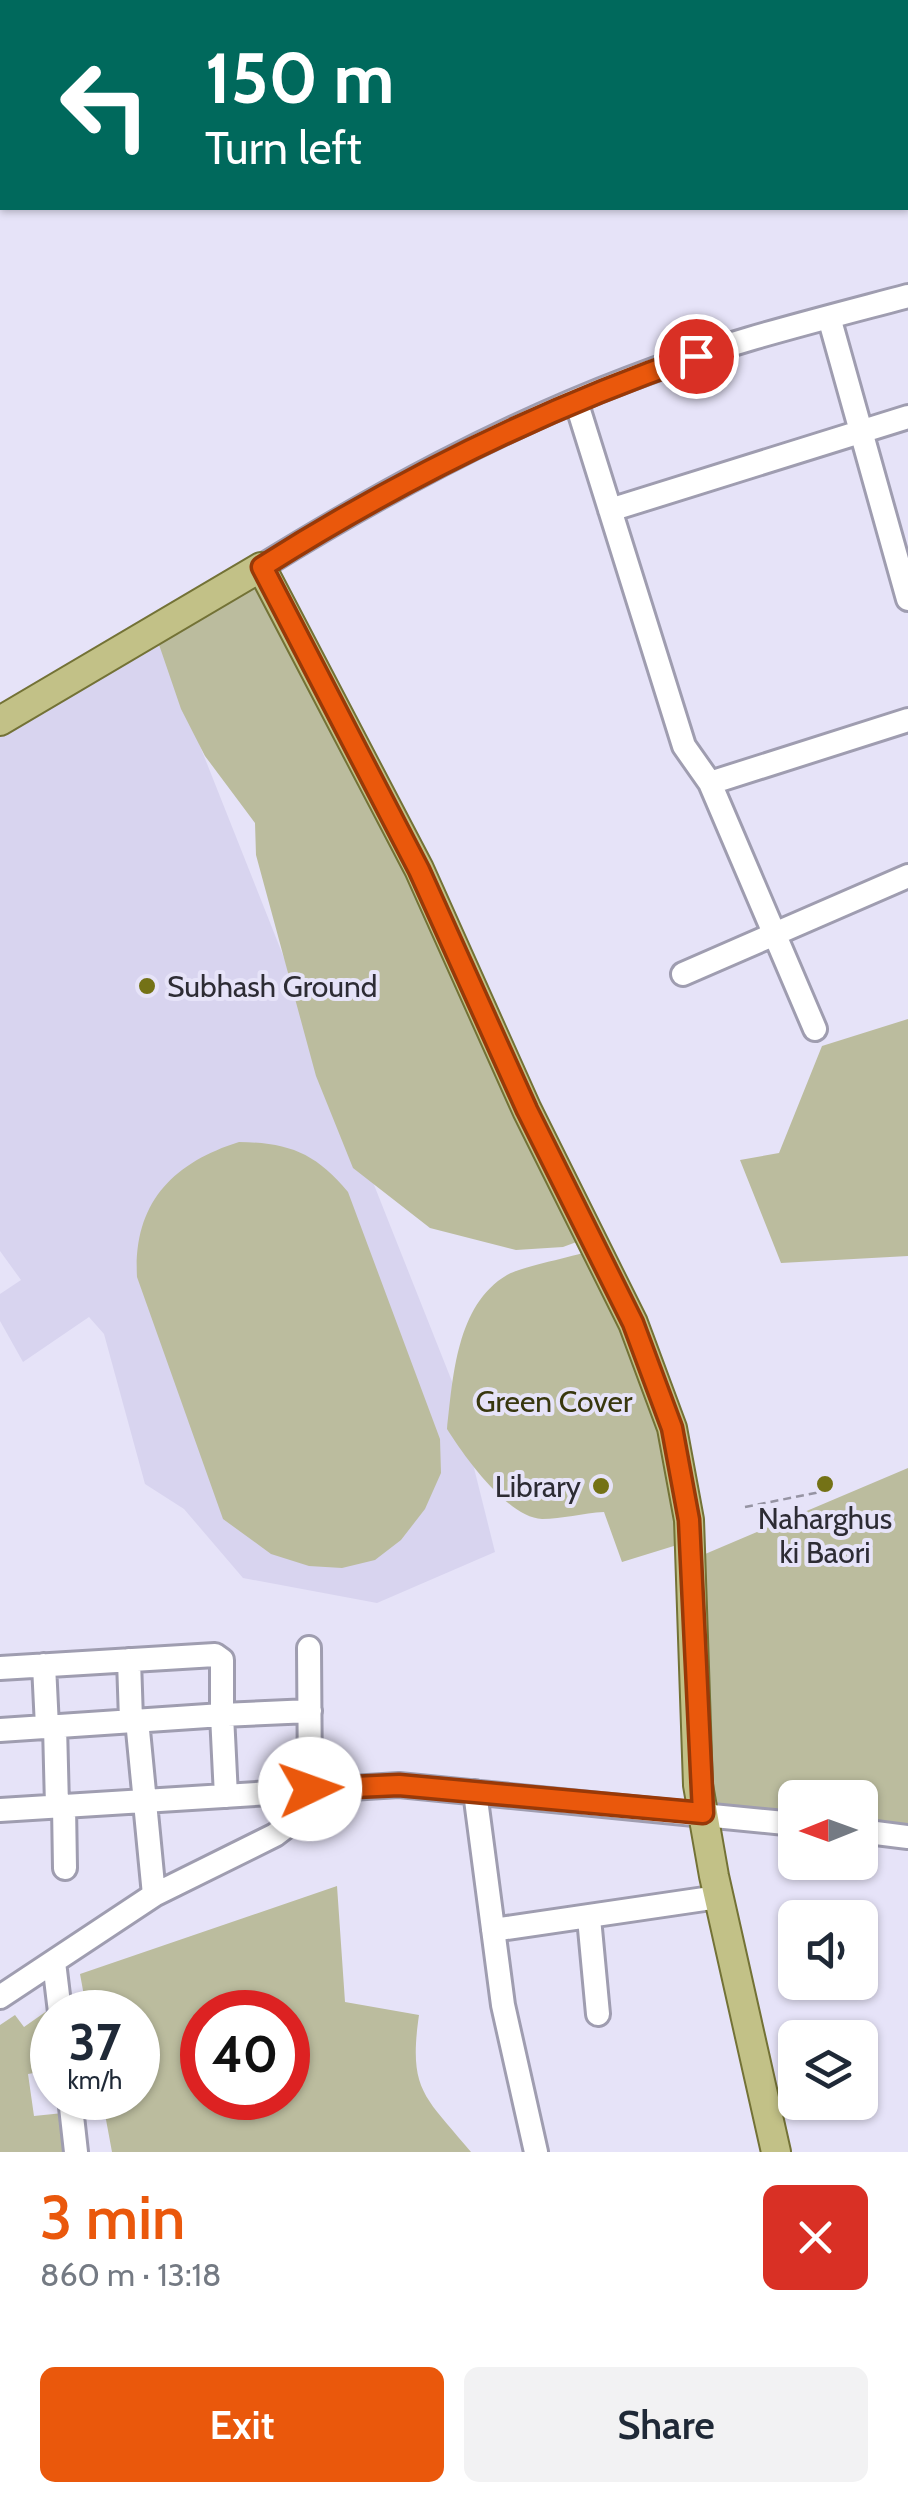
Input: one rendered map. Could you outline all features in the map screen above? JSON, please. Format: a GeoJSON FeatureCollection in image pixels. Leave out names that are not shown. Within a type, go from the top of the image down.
{"type":"FeatureCollection","features":[{"type":"Feature","properties":{"kind":"main road"},"geometry":{"type":"LineString","coordinates":[[0,721],[262,567],[419,870],[527,1110],[633,1323],[672,1428],[689,1520],[703,1813],[718,1898],[776,2152]]}},
{"type":"Feature","properties":{"kind":"street"},"geometry":{"type":"LineString","coordinates":[[262,567],[351,511],[512,428],[576,401],[730,344],[908,296]]}},
{"type":"Feature","properties":{"kind":"street"},"geometry":{"type":"LineString","coordinates":[[829,317],[908,599]]}},
{"type":"Feature","properties":{"kind":"street"},"geometry":{"type":"LineString","coordinates":[[576,401],[684,746],[710,783],[815,1029]]}},
{"type":"Feature","properties":{"kind":"street"},"geometry":{"type":"LineString","coordinates":[[610,510],[908,417]]}},
{"type":"Feature","properties":{"kind":"street"},"geometry":{"type":"LineString","coordinates":[[710,783],[908,720]]}},
{"type":"Feature","properties":{"kind":"street"},"geometry":{"type":"LineString","coordinates":[[683,974],[908,876]]}},
{"type":"Feature","properties":{"kind":"street"},"geometry":{"type":"LineString","coordinates":[[0,1996],[154,1895],[299,1821],[310,1789],[308,1648]]}},
{"type":"Feature","properties":{"kind":"street"},"geometry":{"type":"LineString","coordinates":[[0,1668],[220,1656],[226,1796]]}},
{"type":"Feature","properties":{"kind":"street"},"geometry":{"type":"LineString","coordinates":[[129,1660],[154,1895]]}},
{"type":"Feature","properties":{"kind":"street"},"geometry":{"type":"LineString","coordinates":[[44,1665],[65,1868]]}},
{"type":"Feature","properties":{"kind":"street"},"geometry":{"type":"LineString","coordinates":[[0,1730],[310,1712]]}},
{"type":"Feature","properties":{"kind":"street"},"geometry":{"type":"LineString","coordinates":[[0,1810],[399,1785],[778,1822]]}},
{"type":"Feature","properties":{"kind":"street"},"geometry":{"type":"LineString","coordinates":[[475,1792],[503,2005],[536,2152]]}},
{"type":"Feature","properties":{"kind":"street"},"geometry":{"type":"LineString","coordinates":[[878,1833],[908,1837]]}},
{"type":"Feature","properties":{"kind":"street"},"geometry":{"type":"LineString","coordinates":[[492,1930],[718,1898]]}},
{"type":"Feature","properties":{"kind":"street"},"geometry":{"type":"LineString","coordinates":[[588,1918],[598,2014]]}},
{"type":"Feature","properties":{"kind":"street"},"geometry":{"type":"LineString","coordinates":[[54,1962],[57,1990]]}},
{"type":"Feature","properties":{"kind":"street"},"geometry":{"type":"LineString","coordinates":[[72,2120],[76,2152]]}},
{"type":"Feature","properties":{"kind":"path"},"geometry":{"type":"LineString","coordinates":[[744,1507],[820,1492]]}},
{"type":"Feature","properties":{"kind":"shaded area","name":"Subhash Ground"},"geometry":{"type":"Polygon","coordinates":[[[154,630],[453,1384],[495,1552],[377,1603],[243,1578],[184,1509],[145,1484],[104,1334],[89,1317],[23,1362],[0,1321],[0,1294],[21,1280],[0,1251],[0,721],[154,630]]]}},
{"type":"Feature","properties":{"kind":"green space"},"geometry":{"type":"Polygon","coordinates":[[[261,567],[590,1237],[563,1247],[516,1250],[430,1228],[353,1168],[316,1076],[256,855],[255,823],[205,756],[181,709],[154,630],[261,567]]]}},
{"type":"Feature","properties":{"kind":"green space"},"geometry":{"type":"Polygon","coordinates":[[[908,1019],[908,1256],[781,1263],[740,1160],[779,1153],[822,1046],[908,1019]]]}},
{"type":"Feature","properties":{"kind":"green space"},"geometry":{"type":"Polygon","coordinates":[[[239,1142],[273,1145],[300,1153],[324,1168],[348,1192],[440,1439],[441,1473],[425,1509],[401,1540],[375,1560],[342,1568],[309,1566],[271,1554],[223,1519],[137,1277],[142,1228],[161,1190],[194,1162],[239,1142]]]}},
{"type":"Feature","properties":{"kind":"green space","name":"Green Cover"},"geometry":{"type":"Polygon","coordinates":[[[596,1249],[633,1323],[690,1541],[622,1562],[604,1512],[550,1519],[529,1516],[488,1484],[447,1429],[460,1344],[467,1323],[490,1288],[515,1272],[596,1249]]]}},
{"type":"Feature","properties":{"kind":"green space"},"geometry":{"type":"Polygon","coordinates":[[[908,1468],[908,1837],[878,1833],[878,1780],[778,1780],[778,1822],[703,1813],[691,1560],[908,1468]]]}},
{"type":"Feature","properties":{"kind":"green space"},"geometry":{"type":"Polygon","coordinates":[[[337,1886],[345,2002],[419,2015],[418,2077],[431,2104],[471,2152],[112,2152],[106,2120],[160,2120],[160,1990],[83,1990],[80,1974],[337,1886]]]}},
{"type":"Feature","properties":{"kind":"green space"},"geometry":{"type":"Polygon","coordinates":[[[15,2015],[24,2027],[30,2023],[30,2120],[64,2120],[69,2152],[0,2152],[0,2025],[15,2015]]]}},
{"type":"Feature","properties":{"kind":"place","name":"Subhash Ground"},"geometry":{"type":"Point","coordinates":[147,986]}},
{"type":"Feature","properties":{"kind":"place","name":"Naharghus ki Baori"},"geometry":{"type":"Point","coordinates":[825,1484]}},
{"type":"Feature","properties":{"kind":"place","name":"Library"},"geometry":{"type":"Point","coordinates":[601,1486]}},
{"type":"Feature","properties":{"kind":"route"},"geometry":{"type":"LineString","coordinates":[[310,1789],[399,1785],[703,1813],[698,1785],[698,1682],[689,1520],[672,1428],[633,1323],[527,1110],[419,870],[262,567],[351,511],[512,428],[696,356]]}}]}
